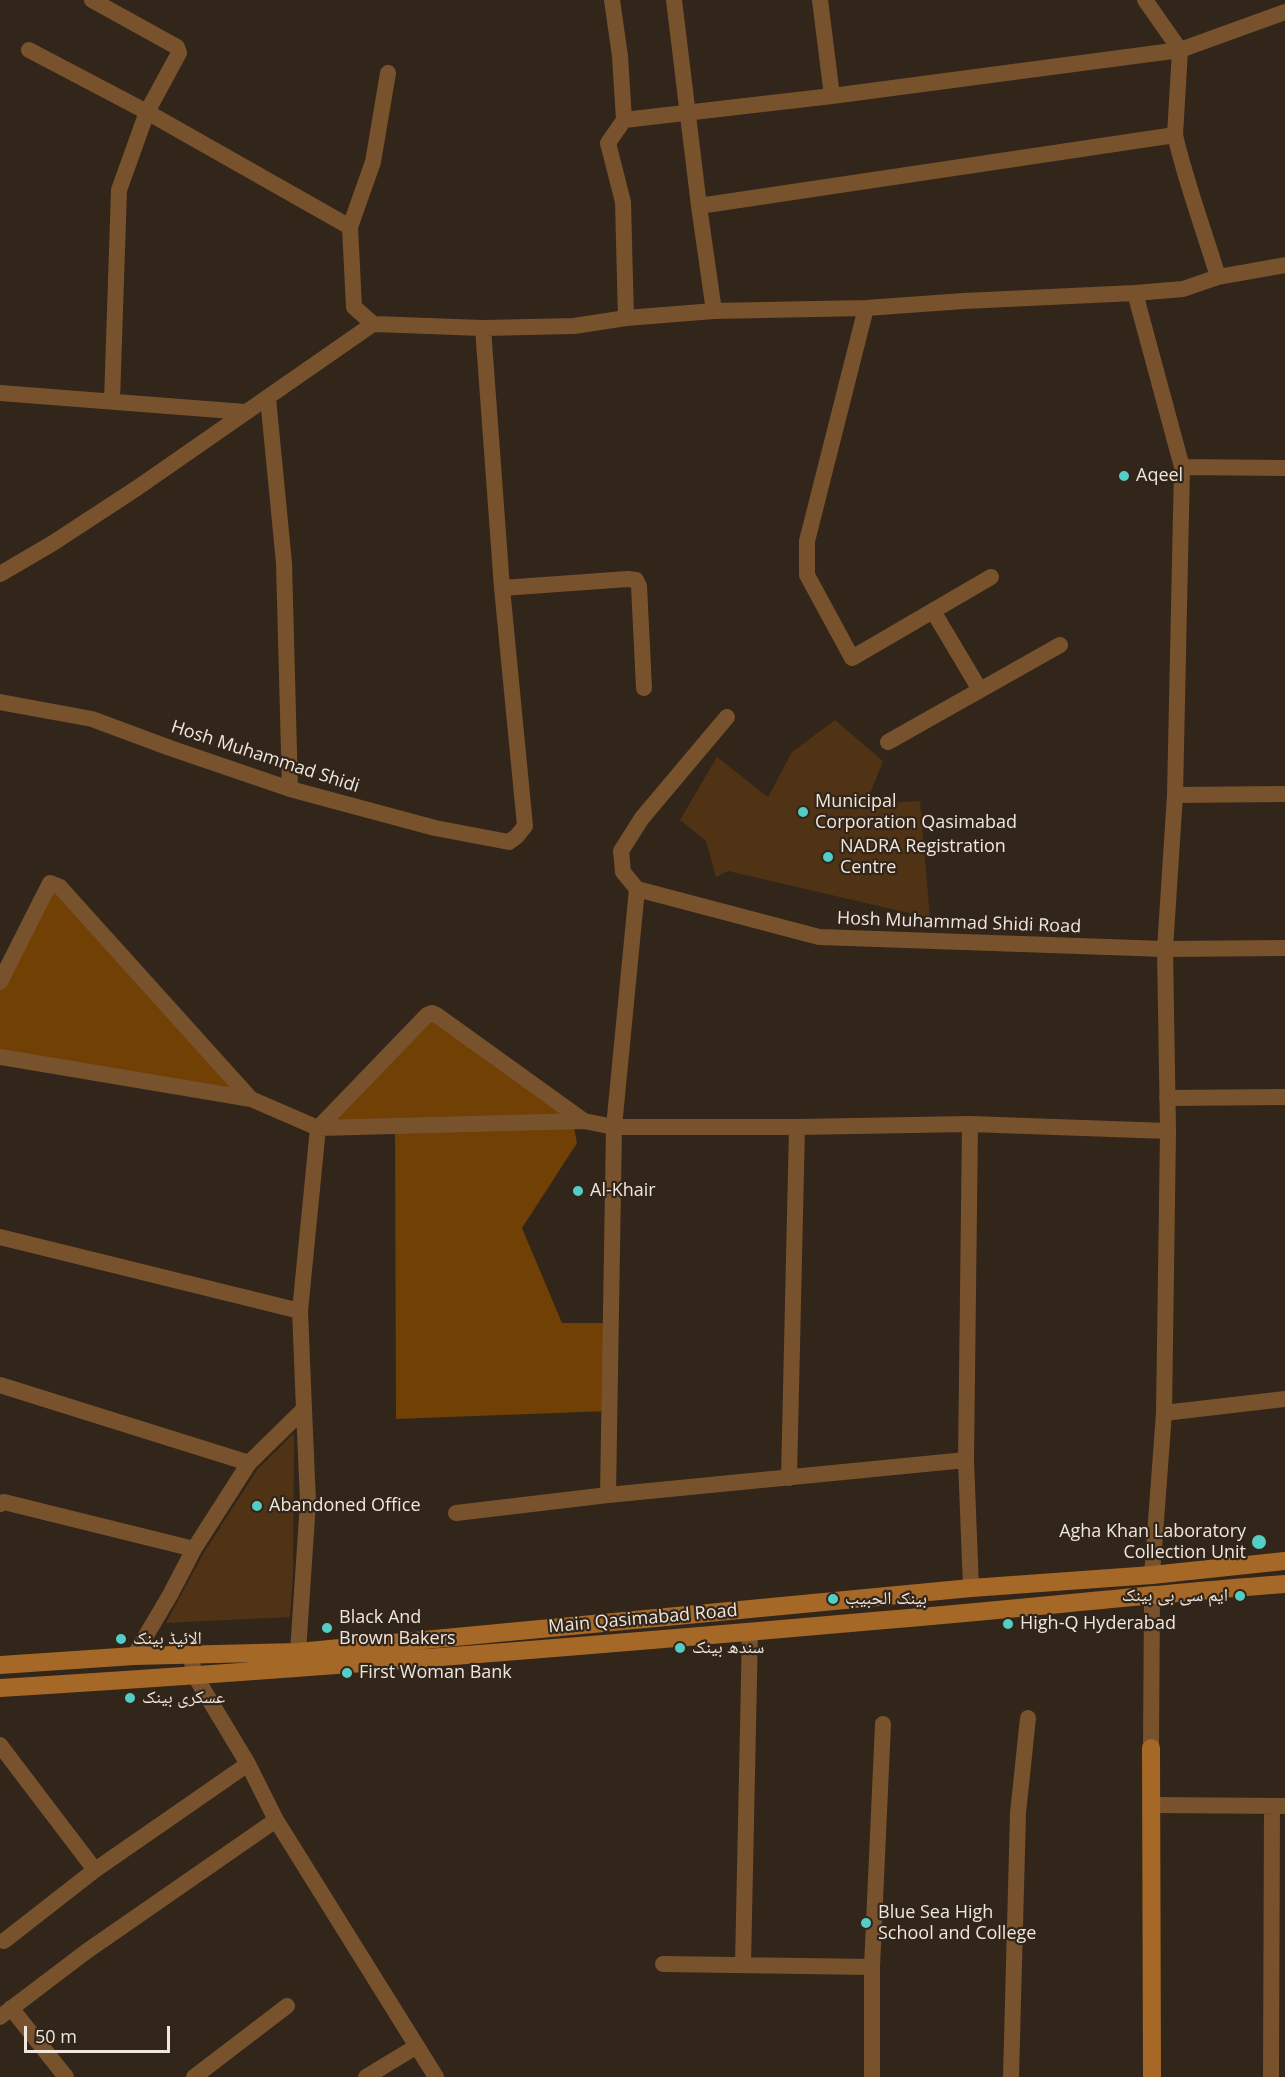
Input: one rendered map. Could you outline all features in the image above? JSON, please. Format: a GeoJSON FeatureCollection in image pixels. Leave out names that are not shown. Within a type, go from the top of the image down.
{"type":"FeatureCollection","features":[{"type":"Feature","properties":{"kind":"main road","name":"Main Qasimabad Road"},"geometry":{"type":"LineString","coordinates":[[0,1665],[190,1654],[299,1660],[886,1620],[1152,1584],[1285,1561]]}},
{"type":"Feature","properties":{"kind":"main road","name":"Main Qasimabad Road"},"geometry":{"type":"LineString","coordinates":[[0,1688],[195,1676],[299,1660],[971,1588],[1285,1584]]}},
{"type":"Feature","properties":{"kind":"main road"},"geometry":{"type":"LineString","coordinates":[[1151,1748],[1152,2077]]}},
{"type":"Feature","properties":{"kind":"street"},"geometry":{"type":"LineString","coordinates":[[92,0],[177,47],[179,52],[147,112],[119,190],[112,402]]}},
{"type":"Feature","properties":{"kind":"street"},"geometry":{"type":"LineString","coordinates":[[612,0],[620,56],[624,120],[608,143],[623,202],[626,318]]}},
{"type":"Feature","properties":{"kind":"street"},"geometry":{"type":"LineString","coordinates":[[674,0],[714,310]]}},
{"type":"Feature","properties":{"kind":"street"},"geometry":{"type":"LineString","coordinates":[[820,0],[832,96]]}},
{"type":"Feature","properties":{"kind":"street"},"geometry":{"type":"LineString","coordinates":[[1145,0],[1180,50],[1175,135],[1185,177],[1195,201],[1218,277]]}},
{"type":"Feature","properties":{"kind":"street"},"geometry":{"type":"LineString","coordinates":[[624,120],[832,96],[1180,50],[1285,12]]}},
{"type":"Feature","properties":{"kind":"street"},"geometry":{"type":"LineString","coordinates":[[29,50],[147,112],[350,227]]}},
{"type":"Feature","properties":{"kind":"street"},"geometry":{"type":"LineString","coordinates":[[373,324],[354,308],[350,227],[373,162],[388,73]]}},
{"type":"Feature","properties":{"kind":"street"},"geometry":{"type":"LineString","coordinates":[[699,206],[1175,135]]}},
{"type":"Feature","properties":{"kind":"street"},"geometry":{"type":"LineString","coordinates":[[0,574],[53,543],[137,488],[373,324],[483,328],[574,326],[626,318],[714,310],[866,309],[964,301],[1135,294],[1183,289],[1218,277],[1285,265]]}},
{"type":"Feature","properties":{"kind":"street"},"geometry":{"type":"LineString","coordinates":[[1135,294],[1182,467],[1175,795],[1165,950],[1168,1131],[1164,1413],[1152,1584],[1151,1748]]}},
{"type":"Feature","properties":{"kind":"street"},"geometry":{"type":"LineString","coordinates":[[866,309],[807,541],[807,575],[852,658],[991,577]]}},
{"type":"Feature","properties":{"kind":"street"},"geometry":{"type":"LineString","coordinates":[[483,328],[502,588],[636,580],[639,586],[644,688]]}},
{"type":"Feature","properties":{"kind":"street"},"geometry":{"type":"LineString","coordinates":[[0,393],[245,412]]}},
{"type":"Feature","properties":{"kind":"street"},"geometry":{"type":"LineString","coordinates":[[268,398],[284,563],[290,789]]}},
{"type":"Feature","properties":{"kind":"street"},"geometry":{"type":"LineString","coordinates":[[1182,467],[1285,468]]}},
{"type":"Feature","properties":{"kind":"street","name":"Hosh Muhammad Shidi"},"geometry":{"type":"LineString","coordinates":[[0,702],[92,718],[170,748],[290,789],[435,828],[509,842],[518,836],[525,826],[502,588]]}},
{"type":"Feature","properties":{"kind":"street"},"geometry":{"type":"LineString","coordinates":[[933,611],[980,690]]}},
{"type":"Feature","properties":{"kind":"street"},"geometry":{"type":"LineString","coordinates":[[888,742],[1060,645]]}},
{"type":"Feature","properties":{"kind":"street"},"geometry":{"type":"LineString","coordinates":[[608,1495],[614,1127],[638,889],[623,872],[621,851],[642,818],[727,717]]}},
{"type":"Feature","properties":{"kind":"street"},"geometry":{"type":"LineString","coordinates":[[1175,795],[1285,794]]}},
{"type":"Feature","properties":{"kind":"street"},"geometry":{"type":"LineString","coordinates":[[0,982],[50,883],[60,887],[251,1099]]}},
{"type":"Feature","properties":{"kind":"street","name":"Hosh Muhammad Shidi Road"},"geometry":{"type":"LineString","coordinates":[[638,889],[819,938],[1165,950],[1285,948]]}},
{"type":"Feature","properties":{"kind":"street"},"geometry":{"type":"LineString","coordinates":[[299,1660],[308,1502],[300,1311],[318,1128],[427,1015],[432,1013],[584,1121]]}},
{"type":"Feature","properties":{"kind":"street"},"geometry":{"type":"LineString","coordinates":[[0,1057],[251,1099],[318,1128],[584,1121],[614,1127],[970,1124],[1168,1131]]}},
{"type":"Feature","properties":{"kind":"street"},"geometry":{"type":"LineString","coordinates":[[1167,1098],[1285,1097]]}},
{"type":"Feature","properties":{"kind":"street"},"geometry":{"type":"LineString","coordinates":[[970,1124],[966,1460],[971,1588]]}},
{"type":"Feature","properties":{"kind":"street"},"geometry":{"type":"LineString","coordinates":[[789,1478],[797,1127]]}},
{"type":"Feature","properties":{"kind":"street"},"geometry":{"type":"LineString","coordinates":[[0,1237],[300,1311]]}},
{"type":"Feature","properties":{"kind":"street"},"geometry":{"type":"LineString","coordinates":[[0,1385],[249,1463]]}},
{"type":"Feature","properties":{"kind":"street"},"geometry":{"type":"LineString","coordinates":[[1164,1413],[1285,1399]]}},
{"type":"Feature","properties":{"kind":"street"},"geometry":{"type":"LineString","coordinates":[[134,1656],[194,1549],[249,1463],[304,1408]]}},
{"type":"Feature","properties":{"kind":"street"},"geometry":{"type":"LineString","coordinates":[[456,1513],[608,1495],[966,1460]]}},
{"type":"Feature","properties":{"kind":"street"},"geometry":{"type":"LineString","coordinates":[[1,1502],[194,1549]]}},
{"type":"Feature","properties":{"kind":"street"},"geometry":{"type":"LineString","coordinates":[[743,1964],[750,1631]]}},
{"type":"Feature","properties":{"kind":"street"},"geometry":{"type":"LineString","coordinates":[[190,1654],[195,1676],[248,1764],[276,1820],[436,2077]]}},
{"type":"Feature","properties":{"kind":"street"},"geometry":{"type":"LineString","coordinates":[[1011,2077],[1018,1813],[1028,1718]]}},
{"type":"Feature","properties":{"kind":"street"},"geometry":{"type":"LineString","coordinates":[[872,2077],[872,1967],[883,1724]]}},
{"type":"Feature","properties":{"kind":"street"},"geometry":{"type":"LineString","coordinates":[[0,1745],[95,1870]]}},
{"type":"Feature","properties":{"kind":"street"},"geometry":{"type":"LineString","coordinates":[[1,1940],[95,1870],[248,1764]]}},
{"type":"Feature","properties":{"kind":"street"},"geometry":{"type":"LineString","coordinates":[[1151,1805],[1279,1806],[1271,2077]]}},
{"type":"Feature","properties":{"kind":"street"},"geometry":{"type":"LineString","coordinates":[[66,2077],[6,2012],[87,1952],[276,1820]]}},
{"type":"Feature","properties":{"kind":"street"},"geometry":{"type":"LineString","coordinates":[[663,1964],[872,1967]]}},
{"type":"Feature","properties":{"kind":"street"},"geometry":{"type":"LineString","coordinates":[[194,2077],[287,2006]]}},
{"type":"Feature","properties":{"kind":"street"},"geometry":{"type":"LineString","coordinates":[[366,2077],[417,2046]]}},
{"type":"Feature","properties":{"kind":"shaded area"},"geometry":{"type":"Polygon","coordinates":[[[50,883],[251,1099],[0,1057],[0,982],[50,883]]]}},
{"type":"Feature","properties":{"kind":"shaded area"},"geometry":{"type":"Polygon","coordinates":[[[427,1015],[573,1122],[577,1143],[522,1228],[562,1323],[610,1323],[609,1411],[396,1419],[395,1126],[318,1128],[427,1015]]]}},
{"type":"Feature","properties":{"kind":"building","name":"Municipal Corporation Qasimabad"},"geometry":{"type":"Polygon","coordinates":[[[835,720],[883,761],[866,804],[920,801],[930,918],[728,871],[716,877],[706,841],[680,820],[717,757],[768,797],[792,752],[835,720]]]}},
{"type":"Feature","properties":{"kind":"building","name":"Abandoned Office"},"geometry":{"type":"Polygon","coordinates":[[[294,1433],[293,1575],[290,1617],[166,1623],[203,1554],[257,1470],[294,1433]]]}},
{"type":"Feature","properties":{"kind":"place","name":"Aqeel"},"geometry":{"type":"Point","coordinates":[1124,476]}},
{"type":"Feature","properties":{"kind":"place","name":"Municipal Corporation Qasimabad"},"geometry":{"type":"Point","coordinates":[803,812]}},
{"type":"Feature","properties":{"kind":"place","name":"NADRA Registration Centre"},"geometry":{"type":"Point","coordinates":[828,857]}},
{"type":"Feature","properties":{"kind":"place","name":"Al-Khair"},"geometry":{"type":"Point","coordinates":[578,1191]}},
{"type":"Feature","properties":{"kind":"place","name":"Abandoned Office"},"geometry":{"type":"Point","coordinates":[257,1506]}},
{"type":"Feature","properties":{"kind":"place","name":"Agha Khan Laboratory Collection Unit"},"geometry":{"type":"Point","coordinates":[1259,1542]}},
{"type":"Feature","properties":{"kind":"place","name":"ایم سی بی بینک"},"geometry":{"type":"Point","coordinates":[1240,1596]}},
{"type":"Feature","properties":{"kind":"place","name":"بينک الحبيب"},"geometry":{"type":"Point","coordinates":[833,1599]}},
{"type":"Feature","properties":{"kind":"place","name":"High-Q Hyderabad"},"geometry":{"type":"Point","coordinates":[1008,1624]}},
{"type":"Feature","properties":{"kind":"place","name":"Black And Brown Bakers"},"geometry":{"type":"Point","coordinates":[327,1628]}},
{"type":"Feature","properties":{"kind":"place","name":"الائیڈ بینک"},"geometry":{"type":"Point","coordinates":[121,1639]}},
{"type":"Feature","properties":{"kind":"place","name":"سندھ بینک"},"geometry":{"type":"Point","coordinates":[680,1648]}},
{"type":"Feature","properties":{"kind":"place","name":"First Woman Bank"},"geometry":{"type":"Point","coordinates":[347,1673]}},
{"type":"Feature","properties":{"kind":"place","name":"عسکری بینک"},"geometry":{"type":"Point","coordinates":[130,1698]}},
{"type":"Feature","properties":{"kind":"place","name":"Blue Sea High School and College"},"geometry":{"type":"Point","coordinates":[866,1923]}}]}
